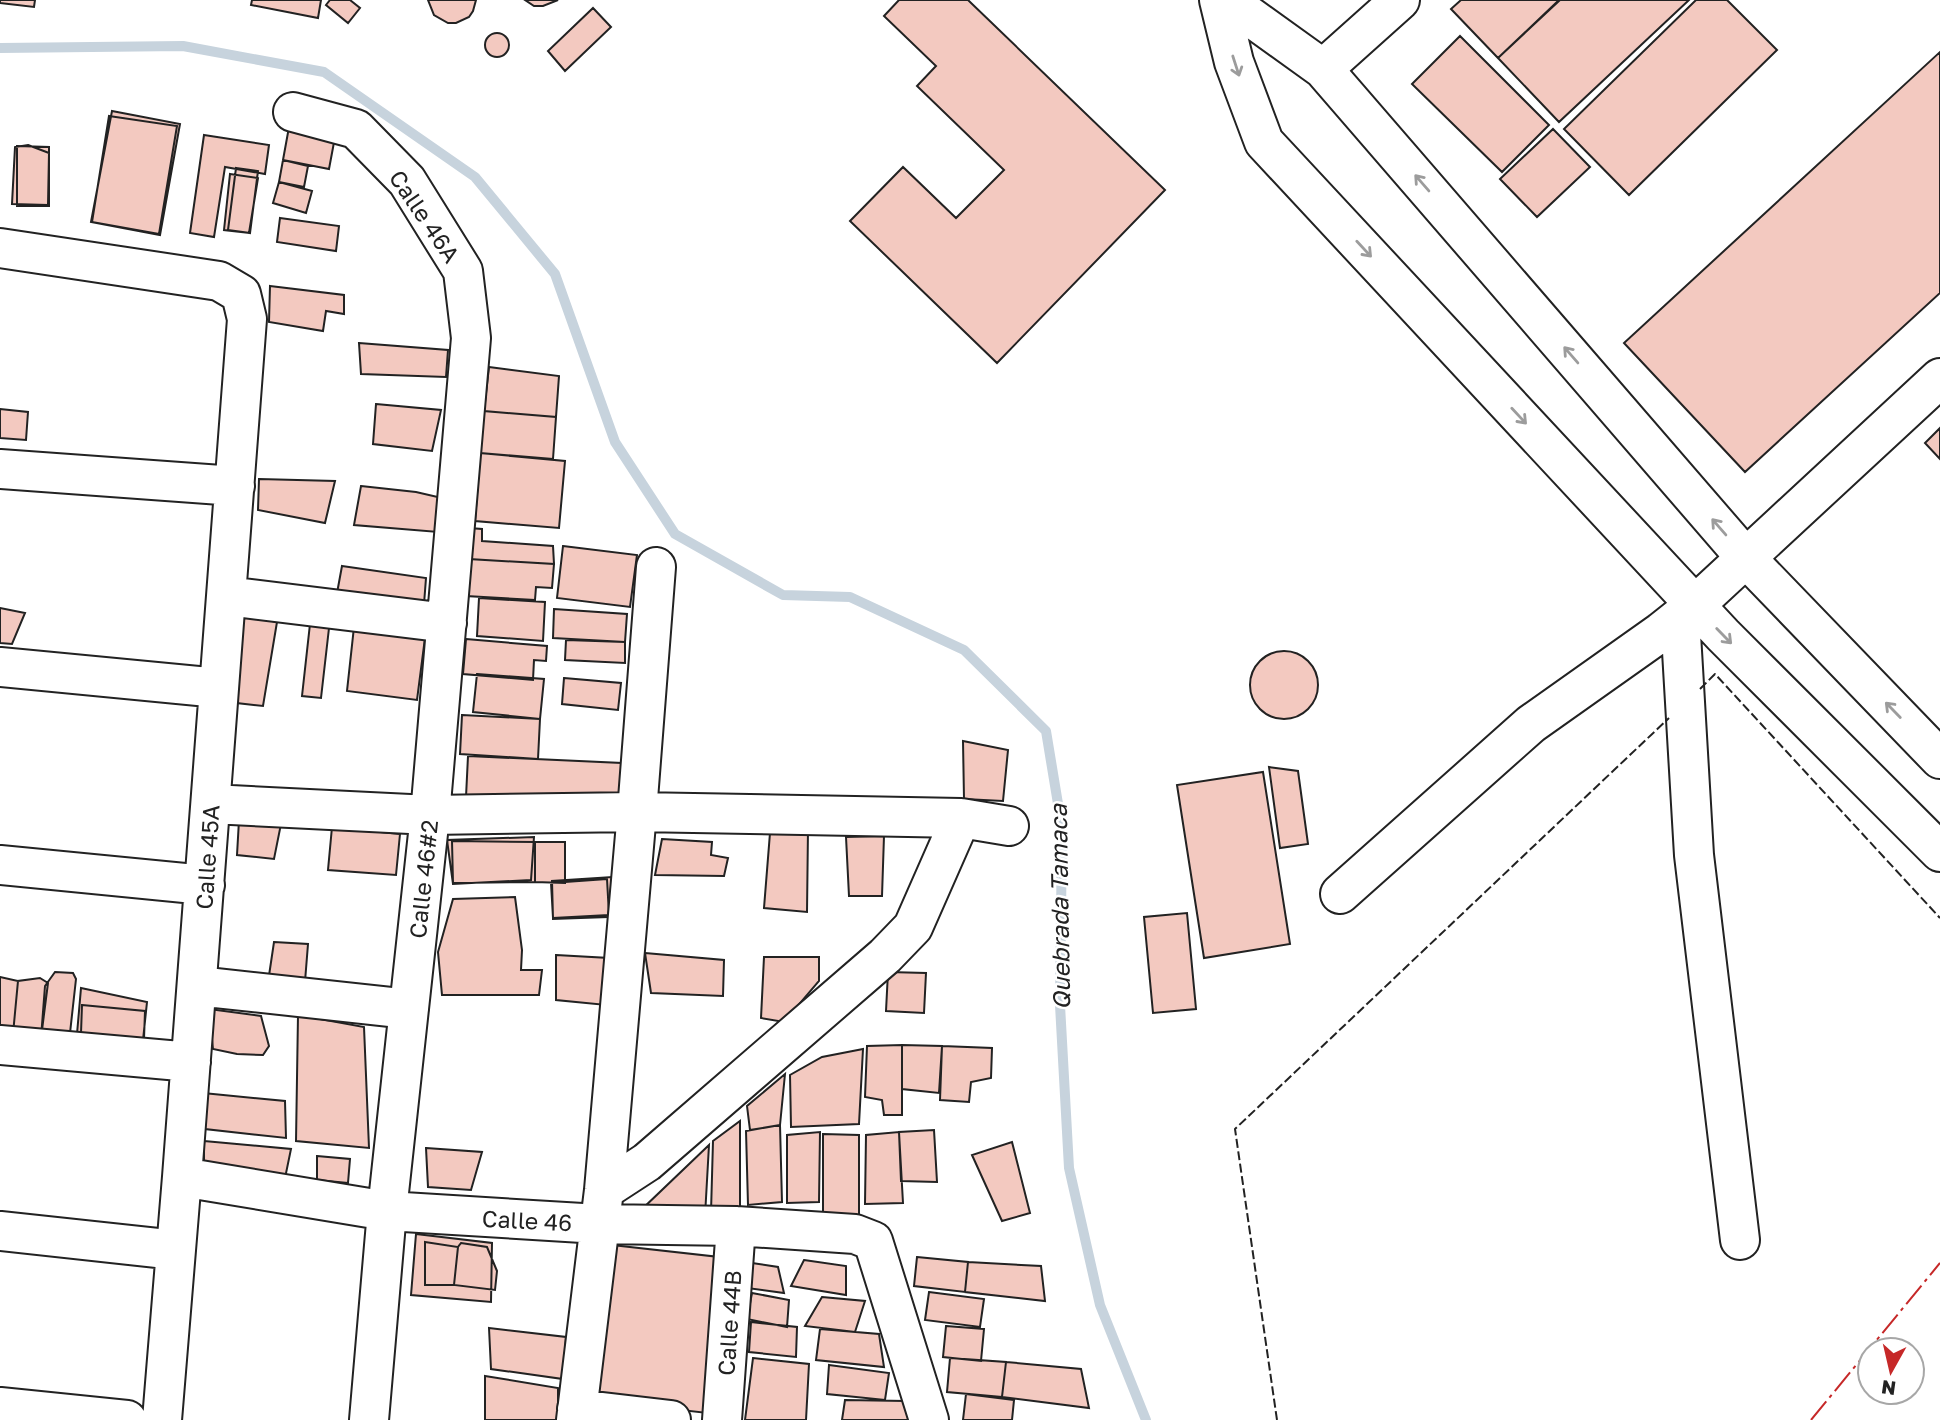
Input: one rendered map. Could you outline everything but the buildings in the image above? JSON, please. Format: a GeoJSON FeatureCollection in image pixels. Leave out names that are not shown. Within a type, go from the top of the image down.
{"type":"FeatureCollection","features":[{"type":"Feature","properties":{"kind":"street"},"geometry":{"type":"LineString","coordinates":[[1219,0],[1234,62],[1264,142],[1687,611],[1940,852]]}},
{"type":"Feature","properties":{"kind":"street"},"geometry":{"type":"LineString","coordinates":[[1227,0],[1323,69],[1745,557],[1940,759]]}},
{"type":"Feature","properties":{"kind":"street"},"geometry":{"type":"LineString","coordinates":[[1323,69],[1400,0]]}},
{"type":"Feature","properties":{"kind":"street","name":"Calle 46A"},"geometry":{"type":"LineString","coordinates":[[293,112],[356,129],[407,181],[463,271],[471,338]]}},
{"type":"Feature","properties":{"kind":"street","name":"Calle 45A"},"geometry":{"type":"LineString","coordinates":[[0,248],[219,281],[240,294],[247,319],[162,1420]]}},
{"type":"Feature","properties":{"kind":"street","name":"Calle 46#2"},"geometry":{"type":"LineString","coordinates":[[369,1420],[387,1211],[430,815],[471,338]]}},
{"type":"Feature","properties":{"kind":"street"},"geometry":{"type":"LineString","coordinates":[[1340,894],[1531,724],[1687,611],[1940,378]]}},
{"type":"Feature","properties":{"kind":"street"},"geometry":{"type":"LineString","coordinates":[[0,469],[235,486]]}},
{"type":"Feature","properties":{"kind":"street"},"geometry":{"type":"LineString","coordinates":[[656,567],[601,1207],[577,1414],[671,1420]]}},
{"type":"Feature","properties":{"kind":"street"},"geometry":{"type":"LineString","coordinates":[[227,596],[447,623]]}},
{"type":"Feature","properties":{"kind":"street"},"geometry":{"type":"LineString","coordinates":[[1687,611],[1694,855],[1740,1240]]}},
{"type":"Feature","properties":{"kind":"street"},"geometry":{"type":"LineString","coordinates":[[0,667],[219,688]]}},
{"type":"Feature","properties":{"kind":"street"},"geometry":{"type":"LineString","coordinates":[[211,804],[430,815],[637,812],[961,818],[1009,826]]}},
{"type":"Feature","properties":{"kind":"street"},"geometry":{"type":"LineString","coordinates":[[601,1207],[647,1162],[885,956],[914,927],[961,818]]}},
{"type":"Feature","properties":{"kind":"street"},"geometry":{"type":"LineString","coordinates":[[0,865],[205,885]]}},
{"type":"Feature","properties":{"kind":"street"},"geometry":{"type":"LineString","coordinates":[[197,986],[409,1009]]}},
{"type":"Feature","properties":{"kind":"street"},"geometry":{"type":"LineString","coordinates":[[0,1045],[191,1062]]}},
{"type":"Feature","properties":{"kind":"street","name":"Calle 46"},"geometry":{"type":"LineString","coordinates":[[182,1177],[387,1211],[601,1207],[736,1226],[855,1234],[873,1241],[929,1420]]}},
{"type":"Feature","properties":{"kind":"street","name":"Calle 44B"},"geometry":{"type":"LineString","coordinates":[[722,1420],[736,1226]]}},
{"type":"Feature","properties":{"kind":"street"},"geometry":{"type":"LineString","coordinates":[[0,1231],[176,1250]]}},
{"type":"Feature","properties":{"kind":"street"},"geometry":{"type":"LineString","coordinates":[[0,1406],[127,1420]]}},
{"type":"Feature","properties":{"kind":"waterway","name":"Quebrada Tamaca"},"geometry":{"type":"LineString","coordinates":[[0,48],[183,46],[324,72],[475,177],[555,274],[615,442],[675,534],[783,595],[850,597],[964,650],[1046,731],[1062,828],[1060,1005],[1069,1168],[1100,1305],[1146,1420]]}},
{"type":"Feature","properties":{"kind":"fence"},"geometry":{"type":"LineString","coordinates":[[1700,689],[1715,674],[1940,918]]}},
{"type":"Feature","properties":{"kind":"fence"},"geometry":{"type":"LineString","coordinates":[[1277,1420],[1235,1129],[1669,718]]}},
{"type":"Feature","properties":{"kind":"power"},"geometry":{"type":"LineString","coordinates":[[1811,1420],[1940,1263]]}}]}
